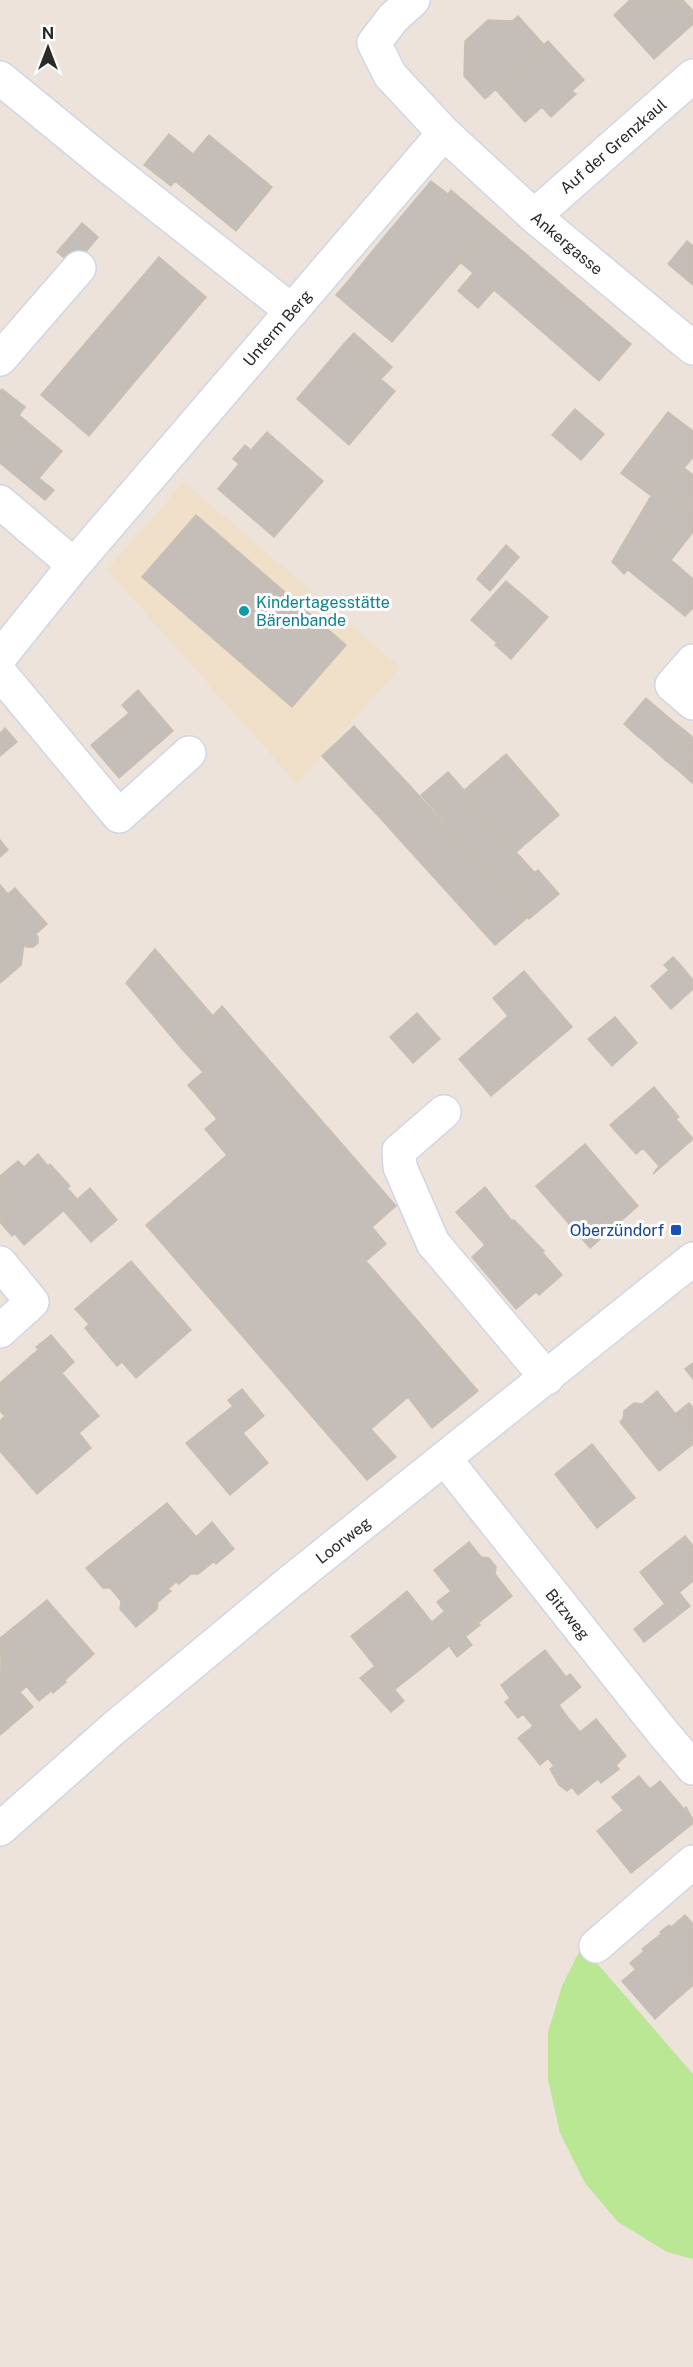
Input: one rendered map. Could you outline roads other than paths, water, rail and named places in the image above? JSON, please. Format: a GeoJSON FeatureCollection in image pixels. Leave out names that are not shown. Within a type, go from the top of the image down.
{"type":"FeatureCollection","features":[{"type":"Feature","properties":{"kind":"street"},"geometry":{"type":"LineString","coordinates":[[413,0],[393,18],[374,43],[390,75],[444,133]]}},
{"type":"Feature","properties":{"kind":"street","name":"Auf der Grenzkaul"},"geometry":{"type":"LineString","coordinates":[[534,216],[693,76]]}},
{"type":"Feature","properties":{"kind":"street"},"geometry":{"type":"LineString","coordinates":[[0,78],[292,311]]}},
{"type":"Feature","properties":{"kind":"street","name":"Ankergasse"},"geometry":{"type":"LineString","coordinates":[[444,133],[534,216],[693,348]]}},
{"type":"Feature","properties":{"kind":"street","name":"Unterm Berg"},"geometry":{"type":"LineString","coordinates":[[0,657],[74,565],[444,133]]}},
{"type":"Feature","properties":{"kind":"street"},"geometry":{"type":"LineString","coordinates":[[0,359],[78,268]]}},
{"type":"Feature","properties":{"kind":"street"},"geometry":{"type":"LineString","coordinates":[[0,502],[74,565]]}},
{"type":"Feature","properties":{"kind":"street"},"geometry":{"type":"LineString","coordinates":[[693,661],[672,685],[693,703]]}},
{"type":"Feature","properties":{"kind":"street"},"geometry":{"type":"LineString","coordinates":[[0,673],[118,816],[189,753]]}},
{"type":"Feature","properties":{"kind":"street"},"geometry":{"type":"LineString","coordinates":[[444,1112],[399,1151],[400,1167],[433,1243],[547,1378]]}},
{"type":"Feature","properties":{"kind":"street","name":"Loorweg"},"geometry":{"type":"LineString","coordinates":[[0,1829],[158,1691],[290,1582],[693,1259]]}},
{"type":"Feature","properties":{"kind":"street"},"geometry":{"type":"LineString","coordinates":[[0,1263],[32,1302],[0,1331]]}},
{"type":"Feature","properties":{"kind":"street","name":"Bitzweg"},"geometry":{"type":"LineString","coordinates":[[445,1459],[693,1768]]}},
{"type":"Feature","properties":{"kind":"street"},"geometry":{"type":"LineString","coordinates":[[596,1946],[693,1862]]}},
{"type":"Feature","properties":{"kind":"place","name":"Kindertagesstätte Bärenbande"},"geometry":{"type":"Point","coordinates":[244,611]}},
{"type":"Feature","properties":{"kind":"place","name":"Oberzündorf"},"geometry":{"type":"Point","coordinates":[676,1230]}}]}
